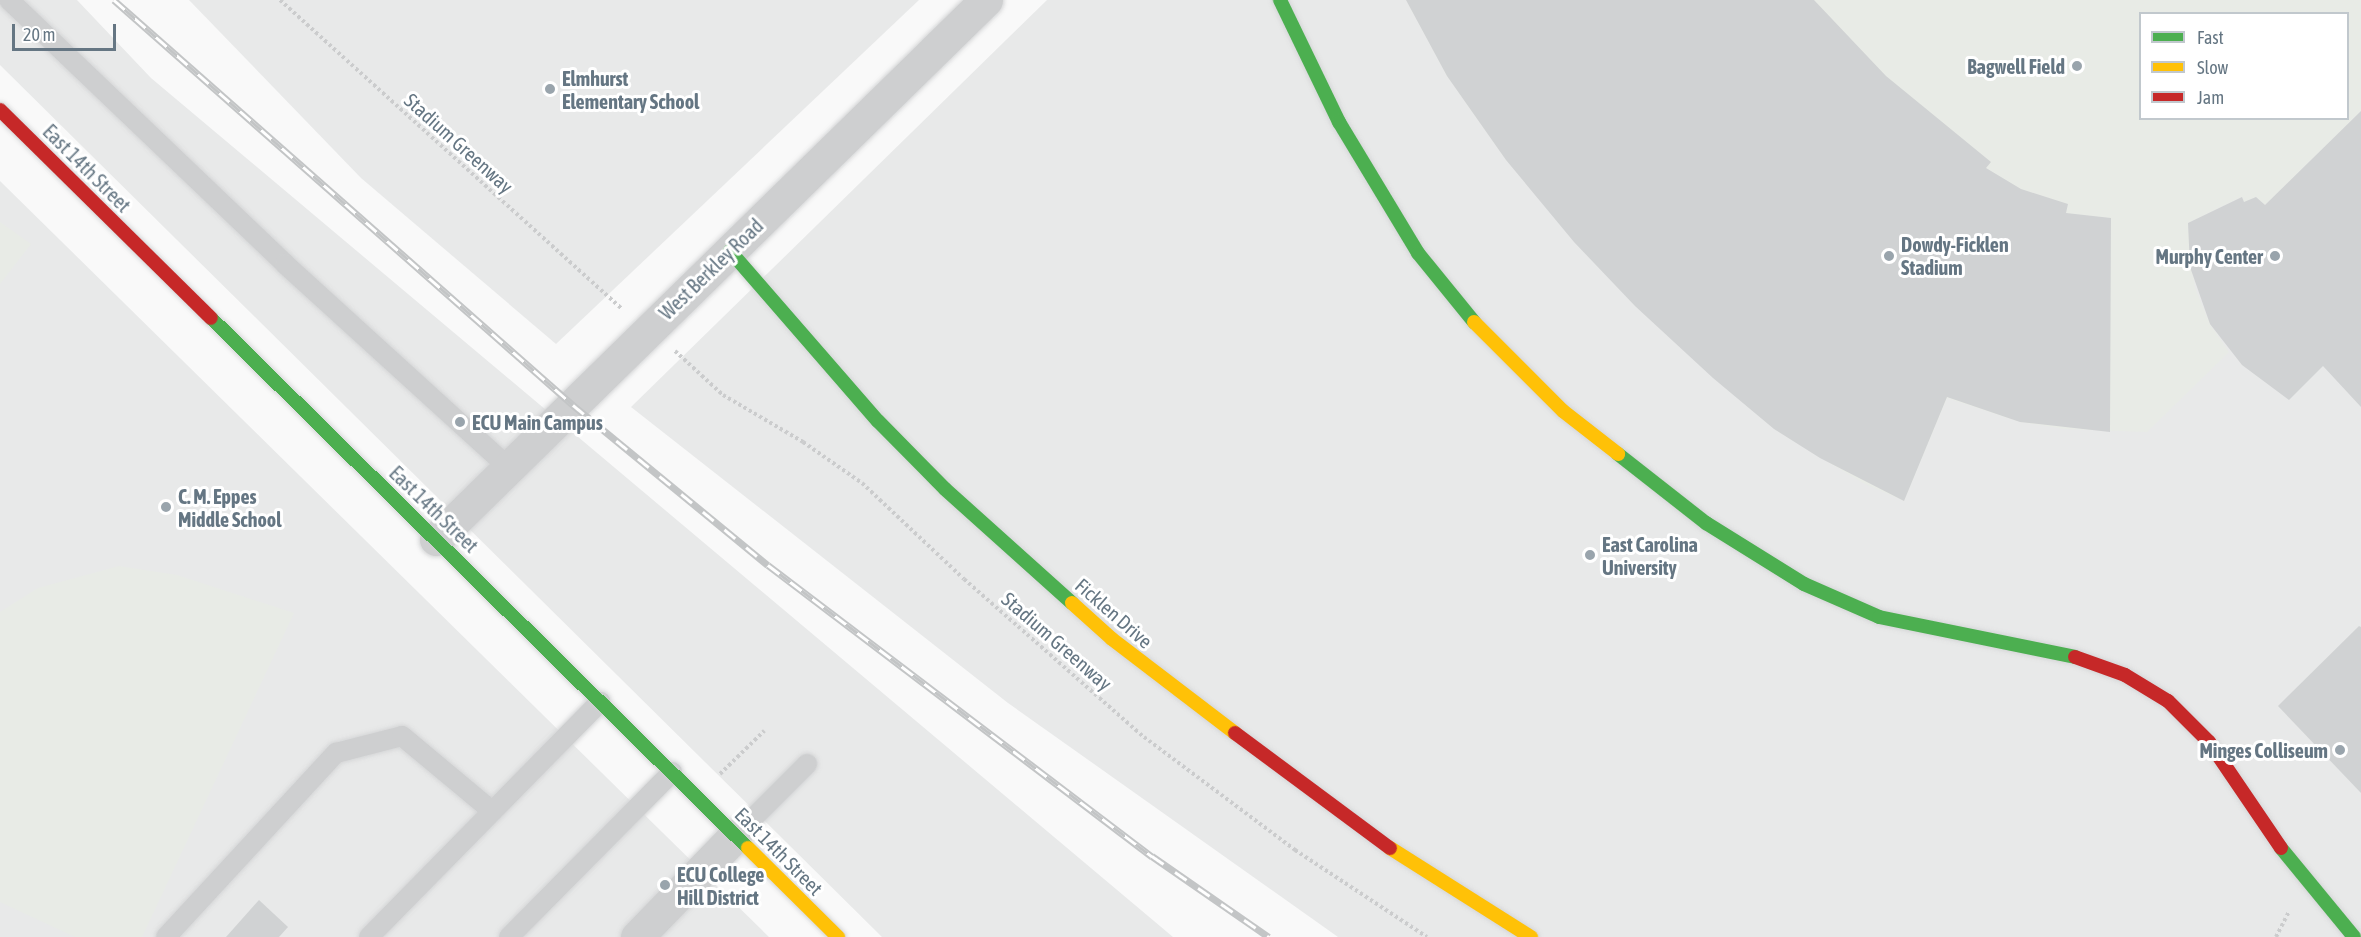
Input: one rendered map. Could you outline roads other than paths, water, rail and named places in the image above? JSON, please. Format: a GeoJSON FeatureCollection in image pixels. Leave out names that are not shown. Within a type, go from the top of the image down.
{"type":"FeatureCollection","features":[{"type":"Feature","properties":{"kind":"street","name":"West Berkley Road"},"geometry":{"type":"LineString","coordinates":[[436,539],[986,0]]}},
{"type":"Feature","properties":{"kind":"street"},"geometry":{"type":"LineString","coordinates":[[1280,0],[1339,122],[1418,253],[1486,337],[1563,411],[1698,517],[1804,584],[1878,617],[1956,634],[2034,646],[2087,660],[2125,675],[2168,701],[2209,742],[2297,871],[2354,937]]}},
{"type":"Feature","properties":{"kind":"street","name":"East 14th Street"},"geometry":{"type":"LineString","coordinates":[[0,110],[838,937]]}},
{"type":"Feature","properties":{"kind":"street","name":"Ficklen Drive"},"geometry":{"type":"LineString","coordinates":[[730,251],[878,421],[945,489],[1112,639],[1358,827],[1531,937]]}},
{"type":"Feature","properties":{"kind":"street"},"geometry":{"type":"LineString","coordinates":[[637,937],[735,836]]}},
{"type":"Feature","properties":{"kind":"lane"},"geometry":{"type":"LineString","coordinates":[[9,0],[285,264],[508,467]]}},
{"type":"Feature","properties":{"kind":"lane"},"geometry":{"type":"LineString","coordinates":[[369,937],[600,702]]}},
{"type":"Feature","properties":{"kind":"lane"},"geometry":{"type":"LineString","coordinates":[[166,937],[336,753],[402,736],[492,811]]}},
{"type":"Feature","properties":{"kind":"lane"},"geometry":{"type":"LineString","coordinates":[[735,836],[807,764]]}},
{"type":"Feature","properties":{"kind":"lane"},"geometry":{"type":"LineString","coordinates":[[509,937],[672,772]]}},
{"type":"Feature","properties":{"kind":"railway"},"geometry":{"type":"LineString","coordinates":[[114,0],[573,405],[768,565],[1152,856],[1269,937]]}},
{"type":"Feature","properties":{"kind":"place","name":"Bagwell Field"},"geometry":{"type":"Point","coordinates":[2077,66]}},
{"type":"Feature","properties":{"kind":"place","name":"Elmhurst Elementary School"},"geometry":{"type":"Point","coordinates":[550,89]}},
{"type":"Feature","properties":{"kind":"place","name":"Dowdy-Ficklen Stadium"},"geometry":{"type":"Point","coordinates":[1889,256]}},
{"type":"Feature","properties":{"kind":"place","name":"Murphy Center"},"geometry":{"type":"Point","coordinates":[2275,256]}},
{"type":"Feature","properties":{"kind":"place","name":"ECU Main Campus"},"geometry":{"type":"Point","coordinates":[460,422]}},
{"type":"Feature","properties":{"kind":"place","name":"C. M. Eppes Middle School"},"geometry":{"type":"Point","coordinates":[166,507]}},
{"type":"Feature","properties":{"kind":"place","name":"East Carolina University"},"geometry":{"type":"Point","coordinates":[1590,555]}},
{"type":"Feature","properties":{"kind":"place","name":"Minges Colliseum"},"geometry":{"type":"Point","coordinates":[2340,750]}},
{"type":"Feature","properties":{"kind":"place","name":"ECU College Hill District"},"geometry":{"type":"Point","coordinates":[665,885]}}]}
